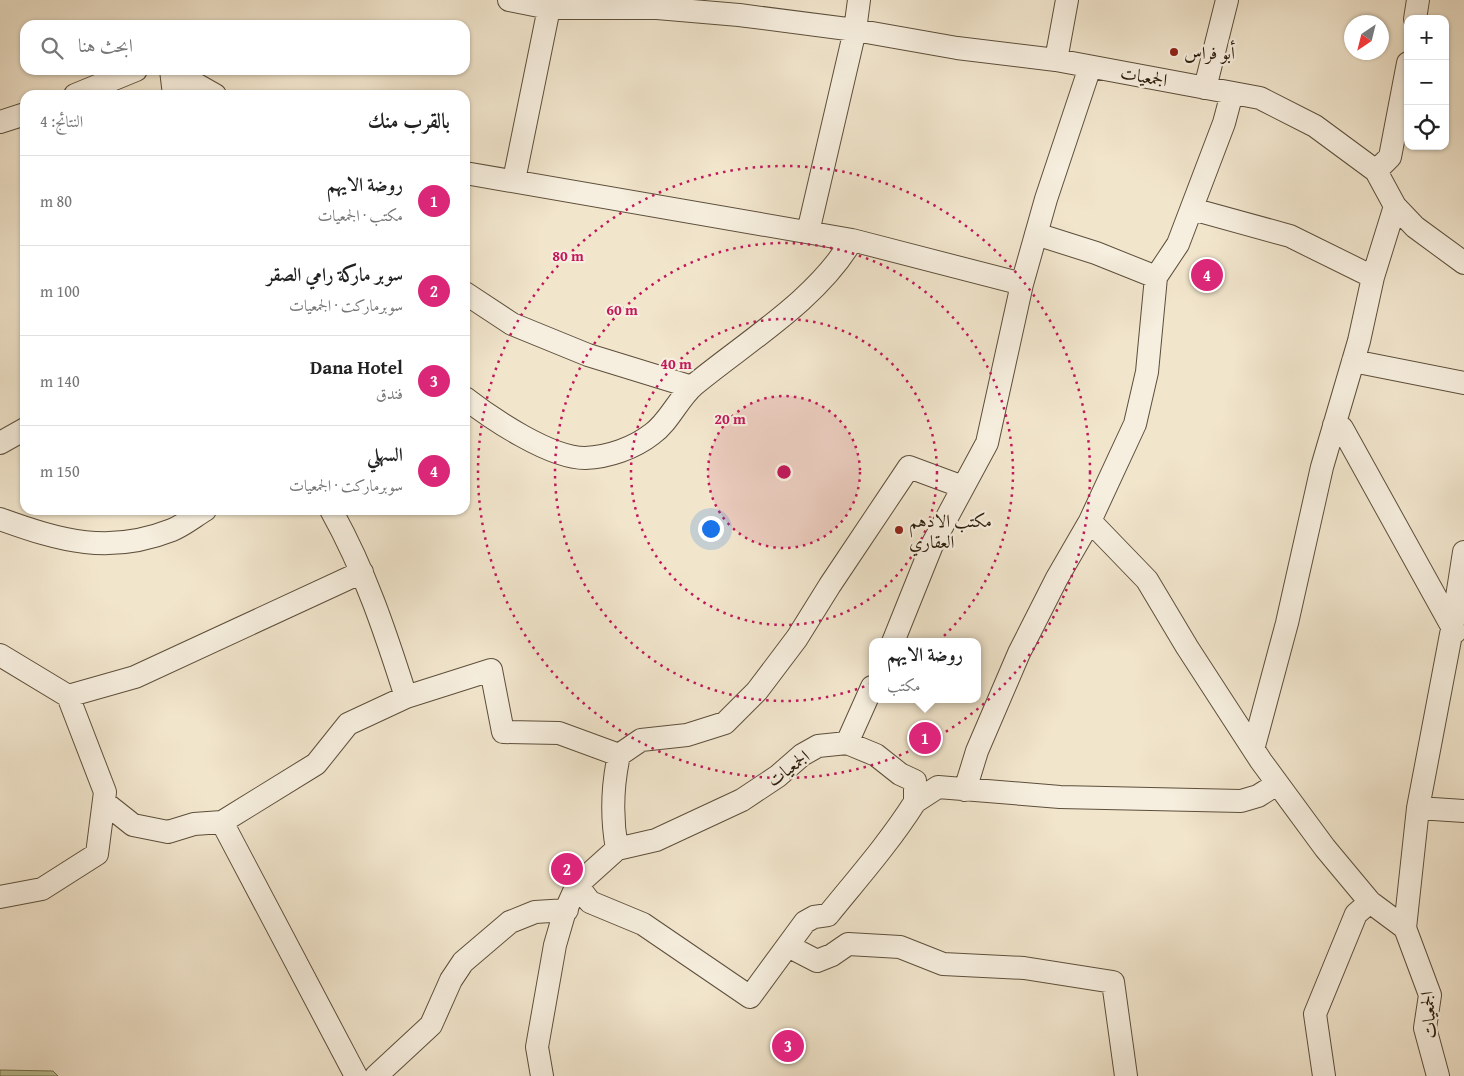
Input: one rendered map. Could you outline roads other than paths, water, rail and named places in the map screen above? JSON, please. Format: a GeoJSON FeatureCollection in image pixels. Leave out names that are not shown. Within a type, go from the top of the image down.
{"type":"FeatureCollection","features":[{"type":"Feature","properties":{"kind":"street","name":"الجمعيات"},"geometry":{"type":"LineString","coordinates":[[509,0],[548,8],[657,8],[739,15],[855,30],[956,48],[1056,60],[1260,98],[1292,114],[1336,141],[1376,171]]}},
{"type":"Feature","properties":{"kind":"street"},"geometry":{"type":"LineString","coordinates":[[808,232],[855,30],[859,0]]}},
{"type":"Feature","properties":{"kind":"street"},"geometry":{"type":"LineString","coordinates":[[1056,60],[1067,0]]}},
{"type":"Feature","properties":{"kind":"street"},"geometry":{"type":"LineString","coordinates":[[1205,88],[1227,0]]}},
{"type":"Feature","properties":{"kind":"street"},"geometry":{"type":"LineString","coordinates":[[1416,15],[1418,0]]}},
{"type":"Feature","properties":{"kind":"street"},"geometry":{"type":"LineString","coordinates":[[514,180],[548,8]]}},
{"type":"Feature","properties":{"kind":"street"},"geometry":{"type":"LineString","coordinates":[[894,638],[932,545],[987,443],[1022,284],[1036,234],[1090,67]]}},
{"type":"Feature","properties":{"kind":"street"},"geometry":{"type":"LineString","coordinates":[[87,90],[124,75]]}},
{"type":"Feature","properties":{"kind":"street"},"geometry":{"type":"LineString","coordinates":[[172,75],[173,90]]}},
{"type":"Feature","properties":{"kind":"street"},"geometry":{"type":"LineString","coordinates":[[180,75],[207,90]]}},
{"type":"Feature","properties":{"kind":"street"},"geometry":{"type":"LineString","coordinates":[[1404,84],[1390,157],[1376,171],[1395,206],[1415,227],[1464,263]]}},
{"type":"Feature","properties":{"kind":"street"},"geometry":{"type":"LineString","coordinates":[[965,790],[977,751],[999,697],[1056,578],[1090,521],[1135,424],[1147,372],[1156,277],[1178,244],[1224,123],[1232,93]]}},
{"type":"Feature","properties":{"kind":"street"},"geometry":{"type":"LineString","coordinates":[[0,122],[20,116]]}},
{"type":"Feature","properties":{"kind":"street"},"geometry":{"type":"LineString","coordinates":[[470,174],[852,240],[1022,284]]}},
{"type":"Feature","properties":{"kind":"street"},"geometry":{"type":"LineString","coordinates":[[1254,746],[1287,623],[1322,467],[1353,361],[1373,277],[1395,206]]}},
{"type":"Feature","properties":{"kind":"street"},"geometry":{"type":"LineString","coordinates":[[1192,209],[1290,236],[1344,265],[1373,277]]}},
{"type":"Feature","properties":{"kind":"street"},"geometry":{"type":"LineString","coordinates":[[1036,234],[1096,253],[1156,277]]}},
{"type":"Feature","properties":{"kind":"street"},"geometry":{"type":"LineString","coordinates":[[470,402],[491,418],[550,450],[585,458],[624,450],[653,433],[692,387],[792,307],[841,260],[852,240]]}},
{"type":"Feature","properties":{"kind":"street"},"geometry":{"type":"LineString","coordinates":[[470,296],[512,324],[529,331],[588,355],[692,387]]}},
{"type":"Feature","properties":{"kind":"street"},"geometry":{"type":"LineString","coordinates":[[1353,361],[1464,383]]}},
{"type":"Feature","properties":{"kind":"street"},"geometry":{"type":"LineString","coordinates":[[1334,425],[1342,428],[1458,637]]}},
{"type":"Feature","properties":{"kind":"street"},"geometry":{"type":"LineString","coordinates":[[0,442],[20,431]]}},
{"type":"Feature","properties":{"kind":"street"},"geometry":{"type":"LineString","coordinates":[[542,1076],[537,1047],[555,945],[564,914],[568,910],[577,885],[617,849],[612,822],[612,806],[614,776],[619,755],[641,740],[687,736],[725,723],[757,692],[797,638],[909,467],[963,487]]}},
{"type":"Feature","properties":{"kind":"street"},"geometry":{"type":"LineString","coordinates":[[0,519],[43,534],[89,544],[134,541],[173,529],[197,515]]}},
{"type":"Feature","properties":{"kind":"street"},"geometry":{"type":"LineString","coordinates":[[334,515],[354,550],[383,623],[406,697]]}},
{"type":"Feature","properties":{"kind":"street"},"geometry":{"type":"LineString","coordinates":[[1090,521],[1147,580],[1187,648],[1254,746],[1277,784],[1370,902],[1405,928]]}},
{"type":"Feature","properties":{"kind":"street"},"geometry":{"type":"LineString","coordinates":[[1405,928],[1418,808],[1458,637],[1464,552]]}},
{"type":"Feature","properties":{"kind":"street"},"geometry":{"type":"LineString","coordinates":[[68,696],[135,678],[362,572]]}},
{"type":"Feature","properties":{"kind":"street"},"geometry":{"type":"LineString","coordinates":[[0,655],[68,696],[105,792],[97,854],[42,889],[0,897]]}},
{"type":"Feature","properties":{"kind":"street"},"geometry":{"type":"LineString","coordinates":[[104,802],[133,825],[168,832],[194,824],[222,822],[316,764],[348,724],[406,697],[492,670],[503,732],[559,733],[619,755]]}},
{"type":"Feature","properties":{"kind":"street"},"geometry":{"type":"LineString","coordinates":[[847,743],[869,694]]}},
{"type":"Feature","properties":{"kind":"street","name":"الجمعيات"},"geometry":{"type":"LineString","coordinates":[[617,849],[656,840],[742,800],[778,776],[802,755],[818,746],[847,743],[876,754],[900,774],[915,782],[915,802]]}},
{"type":"Feature","properties":{"kind":"street"},"geometry":{"type":"LineString","coordinates":[[577,885],[590,902],[643,924],[750,997],[805,922],[828,915],[890,841],[915,802],[938,787],[1060,797],[1241,801],[1258,796],[1277,784]]}},
{"type":"Feature","properties":{"kind":"street"},"geometry":{"type":"LineString","coordinates":[[1418,808],[1464,811]]}},
{"type":"Feature","properties":{"kind":"street"},"geometry":{"type":"LineString","coordinates":[[222,822],[356,1076]]}},
{"type":"Feature","properties":{"kind":"street"},"geometry":{"type":"LineString","coordinates":[[1324,1076],[1315,1014],[1356,914],[1370,902]]}},
{"type":"Feature","properties":{"kind":"street"},"geometry":{"type":"LineString","coordinates":[[376,1076],[431,1025],[443,1003],[451,980],[464,962],[510,922],[535,912],[568,910]]}},
{"type":"Feature","properties":{"kind":"street","name":"الجمعيات"},"geometry":{"type":"LineString","coordinates":[[1405,928],[1430,994],[1425,1028],[1438,1076]]}},
{"type":"Feature","properties":{"kind":"street"},"geometry":{"type":"LineString","coordinates":[[788,946],[816,962],[832,955],[848,944],[900,946],[943,964],[1024,968],[1113,982],[1126,1076]]}},
{"type":"Feature","properties":{"kind":"place","name":"أبو فراس"},"geometry":{"type":"Point","coordinates":[1174,52]}},
{"type":"Feature","properties":{"kind":"place","name":"السهلي"},"geometry":{"type":"Point","coordinates":[1207,275]}},
{"type":"Feature","properties":{"kind":"place","name":"مكتب الادهم العقاري"},"geometry":{"type":"Point","coordinates":[899,530]}},
{"type":"Feature","properties":{"kind":"place","name":"روضة الايهم"},"geometry":{"type":"Point","coordinates":[925,738]}},
{"type":"Feature","properties":{"kind":"place","name":"سوبر ماركة رامي الصقر"},"geometry":{"type":"Point","coordinates":[567,869]}},
{"type":"Feature","properties":{"kind":"place","name":"Dana Hotel"},"geometry":{"type":"Point","coordinates":[788,1046]}}]}
